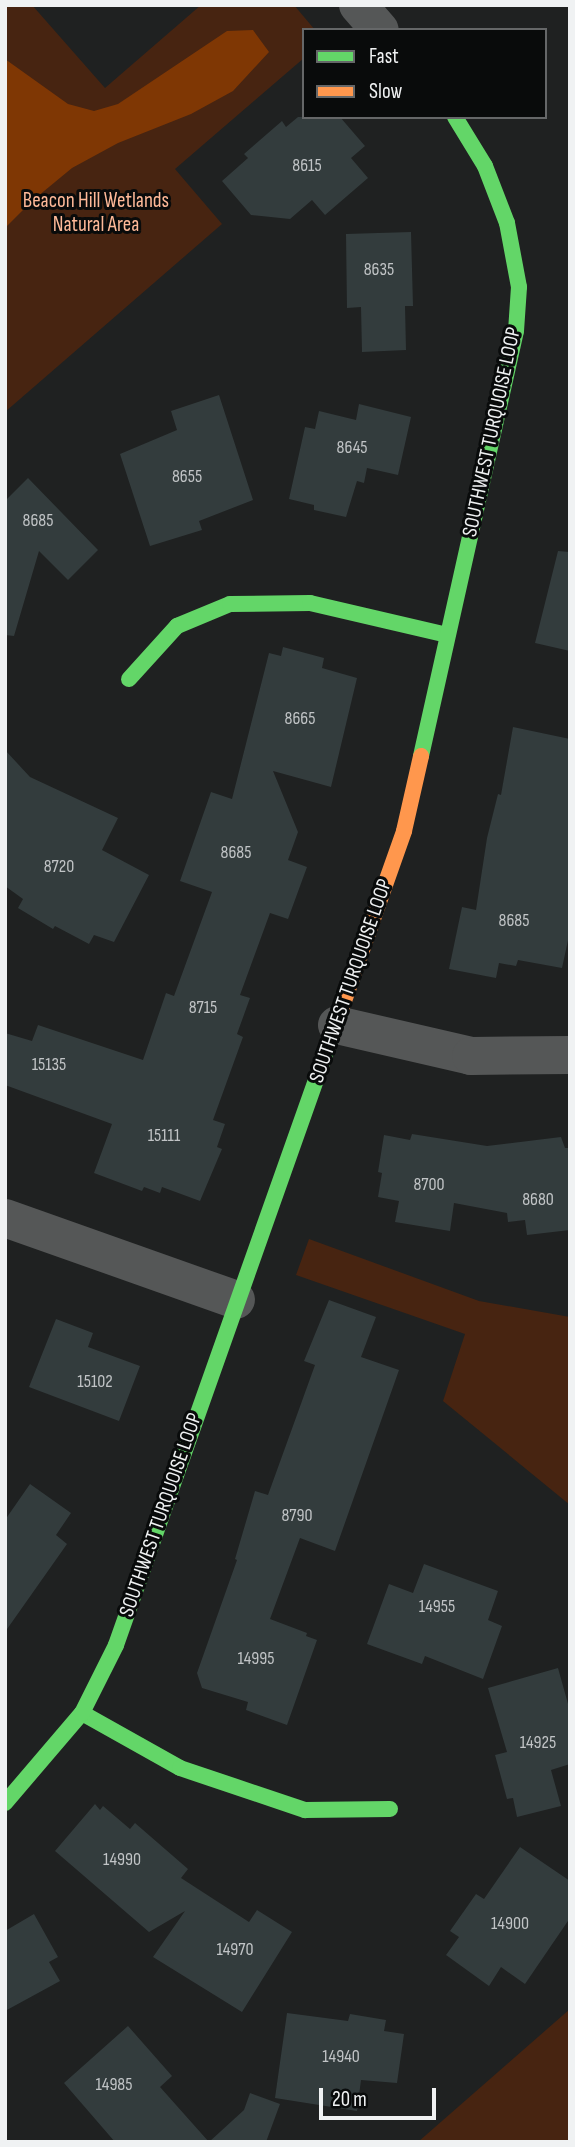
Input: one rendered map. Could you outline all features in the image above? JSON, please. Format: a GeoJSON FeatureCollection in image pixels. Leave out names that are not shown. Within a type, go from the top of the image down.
{"type":"FeatureCollection","features":[{"type":"Feature","properties":{"kind":"street"},"geometry":{"type":"LineString","coordinates":[[358,5],[378,28]]}},
{"type":"Feature","properties":{"kind":"street","name":"SOUTHWEST TURQUOISE LOOP"},"geometry":{"type":"LineString","coordinates":[[5,1802],[82,1713],[116,1645],[404,831],[516,331],[519,287],[507,223],[485,166],[456,119]]}},
{"type":"Feature","properties":{"kind":"street"},"geometry":{"type":"LineString","coordinates":[[129,679],[177,626],[230,604],[310,603],[447,635]]}},
{"type":"Feature","properties":{"kind":"street"},"geometry":{"type":"LineString","coordinates":[[337,1025],[471,1056],[570,1055]]}},
{"type":"Feature","properties":{"kind":"street"},"geometry":{"type":"LineString","coordinates":[[5,1218],[236,1300]]}},
{"type":"Feature","properties":{"kind":"street"},"geometry":{"type":"LineString","coordinates":[[82,1713],[180,1768],[306,1810],[390,1809]]}},
{"type":"Feature","properties":{"kind":"green space","name":"Beacon Hill Wetlands Natural Area"},"geometry":{"type":"Polygon","coordinates":[[[5,5],[32,5],[105,88],[201,5],[294,5],[313,28],[302,28],[302,60],[175,169],[222,224],[5,412],[5,5]]]}},
{"type":"Feature","properties":{"kind":"green space"},"geometry":{"type":"Polygon","coordinates":[[[309,1239],[479,1301],[570,1317],[570,1505],[443,1401],[465,1334],[296,1275],[309,1239]]]}},
{"type":"Feature","properties":{"kind":"green space"},"geometry":{"type":"Polygon","coordinates":[[[570,2009],[570,2142],[418,2142],[570,2009]]]}},
{"type":"Feature","properties":{"kind":"shaded area"},"geometry":{"type":"Polygon","coordinates":[[[253,30],[269,52],[233,91],[191,114],[118,143],[72,168],[32,201],[5,228],[5,59],[68,104],[94,111],[118,104],[227,31],[253,30]]]}},
{"type":"Feature","properties":{"kind":"building"},"geometry":{"type":"Polygon","coordinates":[[[298,117],[342,119],[365,146],[351,158],[368,178],[325,215],[312,200],[290,219],[251,215],[222,181],[248,158],[244,154],[282,121],[286,127],[298,117]]]}},
{"type":"Feature","properties":{"kind":"building"},"geometry":{"type":"Polygon","coordinates":[[[411,232],[413,306],[405,306],[406,350],[362,352],[361,307],[347,308],[346,234],[411,232]]]}},
{"type":"Feature","properties":{"kind":"building"},"geometry":{"type":"Polygon","coordinates":[[[219,395],[253,500],[199,521],[202,530],[150,546],[120,454],[177,430],[171,411],[219,395]]]}},
{"type":"Feature","properties":{"kind":"building"},"geometry":{"type":"Polygon","coordinates":[[[359,404],[411,417],[398,475],[367,468],[364,483],[357,481],[346,517],[314,510],[314,505],[289,499],[305,427],[315,429],[319,411],[356,420],[359,404]]]}},
{"type":"Feature","properties":{"kind":"building"},"geometry":{"type":"Polygon","coordinates":[[[28,478],[98,550],[68,580],[39,551],[14,636],[5,635],[5,501],[28,478]]]}},
{"type":"Feature","properties":{"kind":"building"},"geometry":{"type":"Polygon","coordinates":[[[558,551],[570,552],[570,651],[535,643],[558,551]]]}},
{"type":"Feature","properties":{"kind":"building"},"geometry":{"type":"Polygon","coordinates":[[[283,647],[324,658],[322,668],[357,678],[331,787],[273,771],[298,832],[288,860],[307,867],[288,919],[270,913],[240,995],[250,998],[237,1034],[243,1037],[213,1120],[225,1124],[217,1147],[222,1149],[200,1201],[162,1187],[160,1193],[144,1187],[142,1191],[94,1173],[112,1124],[5,1085],[5,1033],[32,1041],[38,1025],[143,1060],[166,993],[174,996],[212,892],[180,881],[211,792],[232,799],[269,653],[281,656],[283,647]]]}},
{"type":"Feature","properties":{"kind":"building"},"geometry":{"type":"Polygon","coordinates":[[[513,727],[570,739],[570,931],[562,968],[518,960],[516,966],[499,963],[496,978],[449,969],[462,907],[476,910],[487,838],[498,794],[501,795],[513,727]]]}},
{"type":"Feature","properties":{"kind":"building"},"geometry":{"type":"Polygon","coordinates":[[[5,750],[30,777],[118,818],[102,850],[149,875],[114,942],[94,935],[89,944],[55,926],[53,929],[18,908],[23,899],[5,886],[5,750]]]}},
{"type":"Feature","properties":{"kind":"building"},"geometry":{"type":"Polygon","coordinates":[[[412,1134],[487,1146],[561,1137],[565,1148],[570,1148],[570,1230],[527,1235],[525,1220],[508,1222],[507,1213],[454,1203],[450,1231],[395,1222],[399,1201],[378,1197],[382,1173],[378,1172],[384,1135],[410,1140],[412,1134]]]}},
{"type":"Feature","properties":{"kind":"building"},"geometry":{"type":"Polygon","coordinates":[[[329,1300],[376,1317],[361,1357],[399,1370],[335,1551],[300,1538],[270,1619],[307,1633],[306,1636],[317,1640],[287,1725],[246,1710],[248,1702],[202,1688],[197,1673],[237,1560],[235,1559],[255,1491],[268,1495],[315,1365],[304,1361],[329,1300]]]}},
{"type":"Feature","properties":{"kind":"building"},"geometry":{"type":"Polygon","coordinates":[[[56,1319],[93,1333],[88,1347],[140,1366],[119,1421],[29,1387],[56,1319]]]}},
{"type":"Feature","properties":{"kind":"building"},"geometry":{"type":"Polygon","coordinates":[[[30,1484],[71,1513],[56,1535],[67,1544],[5,1632],[5,1520],[30,1484]]]}},
{"type":"Feature","properties":{"kind":"building"},"geometry":{"type":"Polygon","coordinates":[[[424,1564],[498,1591],[488,1620],[502,1626],[483,1679],[425,1656],[422,1664],[367,1644],[389,1584],[413,1593],[424,1564]]]}},
{"type":"Feature","properties":{"kind":"building"},"geometry":{"type":"Polygon","coordinates":[[[558,1668],[570,1711],[570,1764],[551,1770],[561,1806],[517,1817],[513,1798],[507,1799],[495,1755],[507,1752],[488,1688],[558,1668]]]}},
{"type":"Feature","properties":{"kind":"building"},"geometry":{"type":"Polygon","coordinates":[[[95,1804],[100,1810],[103,1806],[130,1829],[135,1823],[188,1869],[181,1878],[249,1922],[257,1910],[292,1932],[242,2012],[153,1957],[185,1911],[149,1932],[55,1851],[95,1804]]]}},
{"type":"Feature","properties":{"kind":"building"},"geometry":{"type":"Polygon","coordinates":[[[520,1847],[570,1881],[570,1918],[525,1984],[501,1967],[489,1986],[446,1955],[459,1937],[450,1931],[476,1894],[484,1899],[520,1847]]]}},
{"type":"Feature","properties":{"kind":"building"},"geometry":{"type":"Polygon","coordinates":[[[34,1914],[58,1957],[49,1962],[60,1981],[5,2011],[5,1931],[34,1914]]]}},
{"type":"Feature","properties":{"kind":"building"},"geometry":{"type":"Polygon","coordinates":[[[287,2013],[348,2021],[350,2014],[386,2020],[384,2031],[404,2034],[397,2083],[361,2080],[357,2111],[275,2098],[287,2013]]]}},
{"type":"Feature","properties":{"kind":"building"},"geometry":{"type":"Polygon","coordinates":[[[128,2026],[172,2076],[160,2087],[209,2142],[115,2142],[64,2083],[128,2026]]]}},
{"type":"Feature","properties":{"kind":"building"},"geometry":{"type":"Polygon","coordinates":[[[250,2093],[280,2104],[266,2142],[209,2142],[244,2110],[250,2093]]]}},
{"type":"Feature","properties":{"kind":"traffic: fast"},"geometry":{"type":"LineString","coordinates":[[421,756],[516,331],[519,287],[507,223],[485,166],[456,119]]}},
{"type":"Feature","properties":{"kind":"traffic: fast"},"geometry":{"type":"LineString","coordinates":[[129,679],[177,626],[230,604],[310,603],[447,635]]}},
{"type":"Feature","properties":{"kind":"traffic: fast"},"geometry":{"type":"LineString","coordinates":[[5,1803],[82,1713],[116,1645],[339,1015]]}},
{"type":"Feature","properties":{"kind":"traffic: fast"},"geometry":{"type":"LineString","coordinates":[[82,1713],[180,1768],[305,1810],[390,1809]]}},
{"type":"Feature","properties":{"kind":"traffic: slow"},"geometry":{"type":"LineString","coordinates":[[339,1015],[404,831],[421,756]]}}]}
